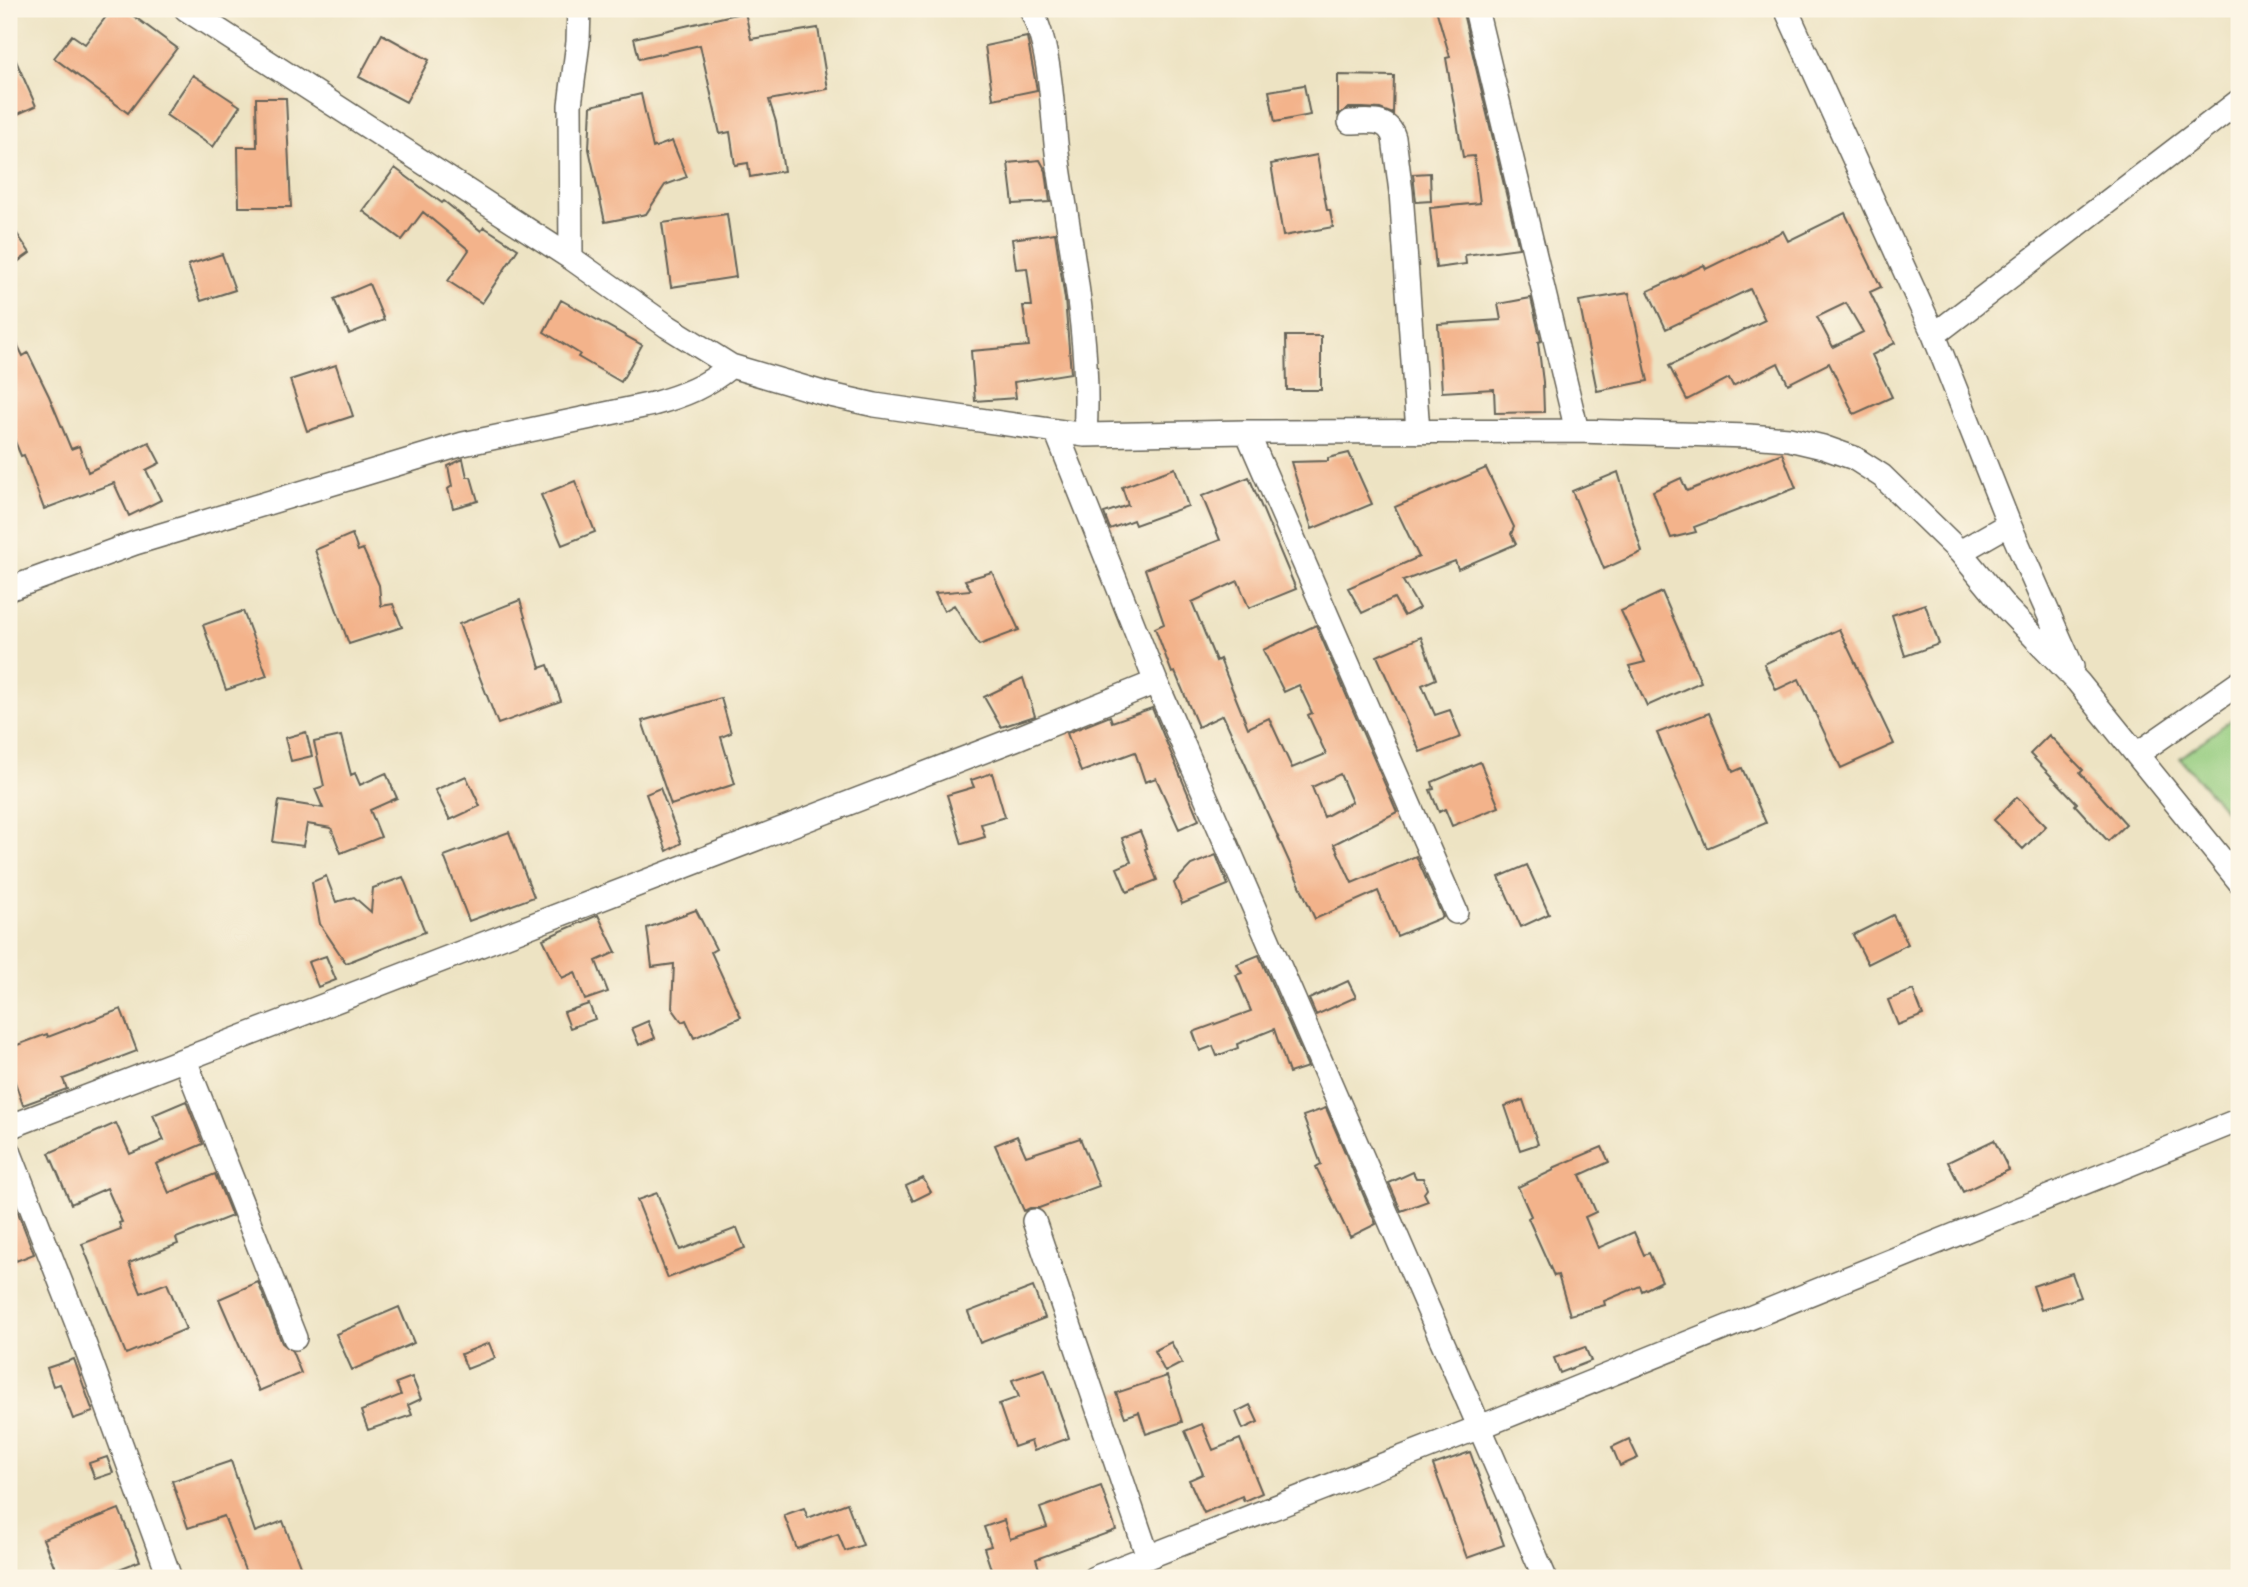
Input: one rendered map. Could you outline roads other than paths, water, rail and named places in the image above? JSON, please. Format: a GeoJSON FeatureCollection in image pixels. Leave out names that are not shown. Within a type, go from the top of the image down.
{"type":"FeatureCollection","features":[{"type":"Feature","properties":{"kind":"street"},"geometry":{"type":"LineString","coordinates":[[186,9],[571,258],[667,326],[731,366],[826,394],[875,405],[1085,435],[1577,431],[1749,436],[1789,439],[1854,458],[1882,476],[1960,552],[2007,609],[2078,682],[2239,881]]}},
{"type":"Feature","properties":{"kind":"street"},"geometry":{"type":"LineString","coordinates":[[571,258],[570,105],[578,43],[579,9]]}},
{"type":"Feature","properties":{"kind":"street"},"geometry":{"type":"LineString","coordinates":[[1031,9],[1038,25],[1051,90],[1058,158],[1076,276],[1088,391],[1085,435]]}},
{"type":"Feature","properties":{"kind":"street"},"geometry":{"type":"LineString","coordinates":[[1476,9],[1577,431]]}},
{"type":"Feature","properties":{"kind":"street"},"geometry":{"type":"LineString","coordinates":[[1786,9],[1934,335],[2009,524],[2078,682]]}},
{"type":"Feature","properties":{"kind":"street"},"geometry":{"type":"LineString","coordinates":[[1934,335],[2239,101]]}},
{"type":"Feature","properties":{"kind":"street"},"geometry":{"type":"LineString","coordinates":[[1350,122],[1380,122],[1392,130],[1394,138],[1401,192],[1418,432]]}},
{"type":"Feature","properties":{"kind":"street"},"geometry":{"type":"LineString","coordinates":[[9,589],[135,543],[463,443],[683,396],[702,388],[731,366]]}},
{"type":"Feature","properties":{"kind":"street"},"geometry":{"type":"LineString","coordinates":[[1056,431],[1156,682],[1545,1578]]}},
{"type":"Feature","properties":{"kind":"street"},"geometry":{"type":"LineString","coordinates":[[1247,432],[1456,912]]}},
{"type":"Feature","properties":{"kind":"street"},"geometry":{"type":"LineString","coordinates":[[1960,552],[2009,524]]}},
{"type":"Feature","properties":{"kind":"street"},"geometry":{"type":"LineString","coordinates":[[9,1127],[1002,744],[1156,682]]}},
{"type":"Feature","properties":{"kind":"street"},"geometry":{"type":"LineString","coordinates":[[2137,754],[2239,683]]}},
{"type":"Feature","properties":{"kind":"street"},"geometry":{"type":"LineString","coordinates":[[185,1060],[295,1338]]}},
{"type":"Feature","properties":{"kind":"street"},"geometry":{"type":"LineString","coordinates":[[1094,1578],[1480,1427],[2239,1120]]}},
{"type":"Feature","properties":{"kind":"street"},"geometry":{"type":"LineString","coordinates":[[9,1151],[76,1321],[170,1578]]}},
{"type":"Feature","properties":{"kind":"street"},"geometry":{"type":"LineString","coordinates":[[1034,1221],[1148,1557]]}}]}
